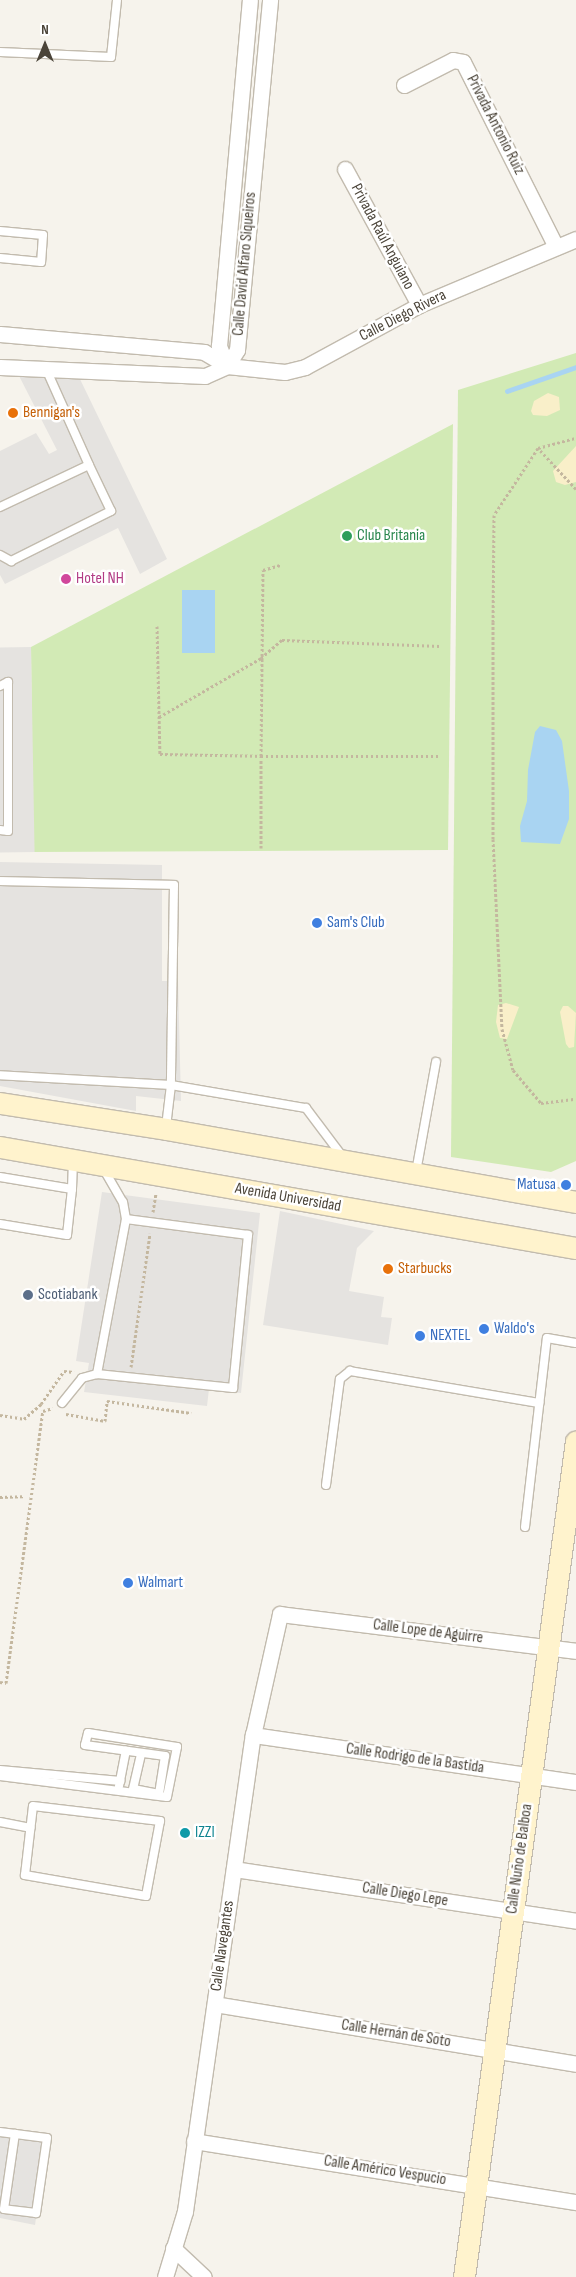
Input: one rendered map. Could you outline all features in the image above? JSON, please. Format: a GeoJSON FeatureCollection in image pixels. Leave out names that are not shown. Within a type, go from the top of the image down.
{"type":"FeatureCollection","features":[{"type":"Feature","properties":{"kind":"main road"},"geometry":{"type":"LineString","coordinates":[[0,1103],[166,1129],[576,1202]]}},
{"type":"Feature","properties":{"kind":"main road","name":"Avenida Universidad"},"geometry":{"type":"LineString","coordinates":[[1,1149],[100,1164],[576,1248]]}},
{"type":"Feature","properties":{"kind":"main road","name":"Calle Nuño de Balboa"},"geometry":{"type":"LineString","coordinates":[[464,2277],[548,1647],[573,1492],[576,1441]]}},
{"type":"Feature","properties":{"kind":"street","name":"Calle David Alfaro Siqueiros"},"geometry":{"type":"LineString","coordinates":[[227,366],[219,346],[250,0]]}},
{"type":"Feature","properties":{"kind":"street","name":"Calle David Alfaro Siqueiros"},"geometry":{"type":"LineString","coordinates":[[227,366],[237,350],[270,0]]}},
{"type":"Feature","properties":{"kind":"street","name":"Privada Antonio Ruiz"},"geometry":{"type":"LineString","coordinates":[[404,85],[453,60],[463,62],[556,247]]}},
{"type":"Feature","properties":{"kind":"street","name":"Privada Raúl Anguiano"},"geometry":{"type":"LineString","coordinates":[[346,169],[419,305]]}},
{"type":"Feature","properties":{"kind":"street","name":"Calle Diego Rivera"},"geometry":{"type":"LineString","coordinates":[[0,334],[204,352],[227,366],[266,372],[305,367],[419,305],[576,239]]}},
{"type":"Feature","properties":{"kind":"street"},"geometry":{"type":"LineString","coordinates":[[0,367],[205,376],[227,366]]}},
{"type":"Feature","properties":{"kind":"street","name":"Calle Lope de Aguirre"},"geometry":{"type":"LineString","coordinates":[[280,1614],[576,1651]]}},
{"type":"Feature","properties":{"kind":"street","name":"Calle Navegantes"},"geometry":{"type":"LineString","coordinates":[[165,2277],[185,2211],[254,1735],[280,1614]]}},
{"type":"Feature","properties":{"kind":"street","name":"Calle Rodrigo de la Bastida"},"geometry":{"type":"LineString","coordinates":[[254,1735],[576,1782]]}},
{"type":"Feature","properties":{"kind":"street","name":"Calle Diego Lepe"},"geometry":{"type":"LineString","coordinates":[[234,1869],[576,1921]]}},
{"type":"Feature","properties":{"kind":"street","name":"Calle Hernán de Soto"},"geometry":{"type":"LineString","coordinates":[[215,2004],[576,2064]]}},
{"type":"Feature","properties":{"kind":"street","name":"Calle Américo Vespucio"},"geometry":{"type":"LineString","coordinates":[[194,2142],[576,2202]]}},
{"type":"Feature","properties":{"kind":"street"},"geometry":{"type":"LineString","coordinates":[[173,2248],[204,2277]]}},
{"type":"Feature","properties":{"kind":"lane"},"geometry":{"type":"LineString","coordinates":[[0,52],[111,57],[117,0]]}},
{"type":"Feature","properties":{"kind":"lane"},"geometry":{"type":"LineString","coordinates":[[0,231],[43,235],[41,262],[0,258]]}},
{"type":"Feature","properties":{"kind":"lane"},"geometry":{"type":"LineString","coordinates":[[0,555],[11,561],[111,511],[46,369]]}},
{"type":"Feature","properties":{"kind":"lane"},"geometry":{"type":"LineString","coordinates":[[0,507],[89,465]]}},
{"type":"Feature","properties":{"kind":"lane"},"geometry":{"type":"LineString","coordinates":[[0,686],[8,682],[8,831],[0,830]]}},
{"type":"Feature","properties":{"kind":"lane"},"geometry":{"type":"LineString","coordinates":[[0,881],[174,885],[171,1085],[166,1129]]}},
{"type":"Feature","properties":{"kind":"lane"},"geometry":{"type":"LineString","coordinates":[[416,1174],[436,1062]]}},
{"type":"Feature","properties":{"kind":"lane"},"geometry":{"type":"LineString","coordinates":[[0,1076],[171,1085],[306,1108],[346,1162]]}},
{"type":"Feature","properties":{"kind":"lane"},"geometry":{"type":"LineString","coordinates":[[0,1224],[67,1235],[73,1160]]}},
{"type":"Feature","properties":{"kind":"lane"},"geometry":{"type":"LineString","coordinates":[[97,1374],[126,1219],[123,1202],[100,1164]]}},
{"type":"Feature","properties":{"kind":"lane"},"geometry":{"type":"LineString","coordinates":[[0,1177],[72,1189]]}},
{"type":"Feature","properties":{"kind":"lane"},"geometry":{"type":"LineString","coordinates":[[59,1401],[82,1378],[97,1374],[232,1388],[248,1235],[126,1219]]}},
{"type":"Feature","properties":{"kind":"lane"},"geometry":{"type":"LineString","coordinates":[[525,1527],[547,1338],[576,1343]]}},
{"type":"Feature","properties":{"kind":"lane"},"geometry":{"type":"LineString","coordinates":[[326,1486],[340,1379],[350,1371],[540,1403]]}},
{"type":"Feature","properties":{"kind":"lane"},"geometry":{"type":"LineString","coordinates":[[0,1776],[118,1790],[167,1798],[177,1747],[88,1733],[85,1745],[165,1756],[159,1794],[134,1789],[140,1753]]}},
{"type":"Feature","properties":{"kind":"lane"},"geometry":{"type":"LineString","coordinates":[[118,1790],[126,1751]]}},
{"type":"Feature","properties":{"kind":"lane"},"geometry":{"type":"LineString","coordinates":[[0,1770],[120,1780]]}},
{"type":"Feature","properties":{"kind":"lane"},"geometry":{"type":"LineString","coordinates":[[33,1806],[160,1821],[146,1896],[25,1875],[30,1828],[33,1806]]}},
{"type":"Feature","properties":{"kind":"lane"},"geometry":{"type":"LineString","coordinates":[[0,1822],[30,1828]]}},
{"type":"Feature","properties":{"kind":"lane"},"geometry":{"type":"LineString","coordinates":[[0,2132],[47,2138],[36,2213],[4,2209],[15,2134]]}},
{"type":"Feature","properties":{"kind":"path"},"geometry":{"type":"LineString","coordinates":[[576,438],[538,448],[494,515],[493,839],[502,1029],[512,1070],[541,1103],[576,1099]]}},
{"type":"Feature","properties":{"kind":"path"},"geometry":{"type":"LineString","coordinates":[[538,448],[576,489]]}},
{"type":"Feature","properties":{"kind":"path"},"geometry":{"type":"LineString","coordinates":[[260,848],[263,570],[280,565]]}},
{"type":"Feature","properties":{"kind":"path"},"geometry":{"type":"LineString","coordinates":[[158,626],[160,754],[440,756]]}},
{"type":"Feature","properties":{"kind":"path"},"geometry":{"type":"LineString","coordinates":[[159,717],[261,658],[282,640],[440,646]]}},
{"type":"Feature","properties":{"kind":"path"},"geometry":{"type":"LineString","coordinates":[[58,1390],[64,1372]]}},
{"type":"Feature","properties":{"kind":"path"},"geometry":{"type":"LineString","coordinates":[[43,1410],[53,1409],[59,1401]]}},
{"type":"Feature","properties":{"kind":"path"},"geometry":{"type":"LineString","coordinates":[[43,1410],[105,1421],[107,1401],[191,1413]]}},
{"type":"Feature","properties":{"kind":"path"},"geometry":{"type":"LineString","coordinates":[[0,1415],[24,1419],[41,1404]]}},
{"type":"Feature","properties":{"kind":"path"},"geometry":{"type":"LineString","coordinates":[[0,1682],[6,1683],[43,1410]]}},
{"type":"Feature","properties":{"kind":"path"},"geometry":{"type":"LineString","coordinates":[[0,1497],[23,1496]]}},
{"type":"Feature","properties":{"kind":"green space"},"geometry":{"type":"Polygon","coordinates":[[[576,353],[576,1161],[551,1172],[451,1157],[458,390],[576,353]]]}},
{"type":"Feature","properties":{"kind":"green space","name":"Club Britania"},"geometry":{"type":"Polygon","coordinates":[[[453,424],[448,850],[33,852],[31,647],[453,424]]]}},
{"type":"Feature","properties":{"kind":"sand"},"geometry":{"type":"Polygon","coordinates":[[[548,393],[559,397],[560,410],[547,416],[533,415],[531,411],[534,401],[548,393]]]}},
{"type":"Feature","properties":{"kind":"sand"},"geometry":{"type":"Polygon","coordinates":[[[576,446],[576,482],[565,485],[556,482],[553,471],[576,446]]]}},
{"type":"Feature","properties":{"kind":"sand"},"geometry":{"type":"Polygon","coordinates":[[[506,1003],[519,1007],[507,1039],[500,1038],[496,1022],[498,1005],[506,1003]]]}},
{"type":"Feature","properties":{"kind":"sand"},"geometry":{"type":"Polygon","coordinates":[[[563,1006],[568,1006],[576,1013],[574,1047],[569,1048],[566,1044],[560,1012],[563,1006]]]}},
{"type":"Feature","properties":{"kind":"shaded area"},"geometry":{"type":"Polygon","coordinates":[[[17,372],[78,375],[167,559],[140,574],[118,528],[5,584],[0,575],[0,451],[36,433],[49,454],[57,450],[17,372]]]}},
{"type":"Feature","properties":{"kind":"shaded area"},"geometry":{"type":"Polygon","coordinates":[[[31,647],[35,852],[0,853],[0,648],[31,647]]]}},
{"type":"Feature","properties":{"kind":"shaded area"},"geometry":{"type":"Polygon","coordinates":[[[0,862],[162,865],[162,981],[178,981],[181,1101],[136,1096],[136,1111],[0,1086],[0,862]]]}},
{"type":"Feature","properties":{"kind":"shaded area"},"geometry":{"type":"Polygon","coordinates":[[[102,1192],[260,1213],[241,1393],[209,1389],[207,1406],[84,1392],[89,1363],[76,1361],[102,1192]]]}},
{"type":"Feature","properties":{"kind":"shaded area"},"geometry":{"type":"Polygon","coordinates":[[[280,1211],[374,1231],[357,1248],[349,1291],[384,1297],[381,1317],[392,1318],[388,1345],[263,1325],[280,1211]]]}},
{"type":"Feature","properties":{"kind":"shaded area"},"geometry":{"type":"Polygon","coordinates":[[[0,2128],[48,2133],[35,2225],[0,2218],[0,2128]]]}},
{"type":"Feature","properties":{"kind":"water"},"geometry":{"type":"Polygon","coordinates":[[[182,590],[215,590],[215,653],[182,653],[182,590]]]}},
{"type":"Feature","properties":{"kind":"water"},"geometry":{"type":"Polygon","coordinates":[[[540,726],[556,730],[562,741],[569,791],[569,819],[560,844],[521,842],[520,826],[527,801],[528,770],[535,732],[540,726]]]}},
{"type":"Feature","properties":{"kind":"waterway"},"geometry":{"type":"LineString","coordinates":[[507,391],[576,367]]}},
{"type":"Feature","properties":{"kind":"place","name":"Bennigan's"},"geometry":{"type":"Point","coordinates":[13,413]}},
{"type":"Feature","properties":{"kind":"place","name":"Club Britania"},"geometry":{"type":"Point","coordinates":[347,536]}},
{"type":"Feature","properties":{"kind":"place","name":"Hotel NH"},"geometry":{"type":"Point","coordinates":[66,579]}},
{"type":"Feature","properties":{"kind":"place","name":"Sam's Club"},"geometry":{"type":"Point","coordinates":[317,923]}},
{"type":"Feature","properties":{"kind":"place","name":"Matusa"},"geometry":{"type":"Point","coordinates":[566,1185]}},
{"type":"Feature","properties":{"kind":"place","name":"Starbucks"},"geometry":{"type":"Point","coordinates":[388,1269]}},
{"type":"Feature","properties":{"kind":"place","name":"Scotiabank"},"geometry":{"type":"Point","coordinates":[28,1295]}},
{"type":"Feature","properties":{"kind":"place","name":"Waldo's"},"geometry":{"type":"Point","coordinates":[484,1329]}},
{"type":"Feature","properties":{"kind":"place","name":"NEXTEL"},"geometry":{"type":"Point","coordinates":[420,1336]}},
{"type":"Feature","properties":{"kind":"place","name":"Walmart"},"geometry":{"type":"Point","coordinates":[128,1583]}},
{"type":"Feature","properties":{"kind":"place","name":"IZZI"},"geometry":{"type":"Point","coordinates":[185,1833]}}]}
